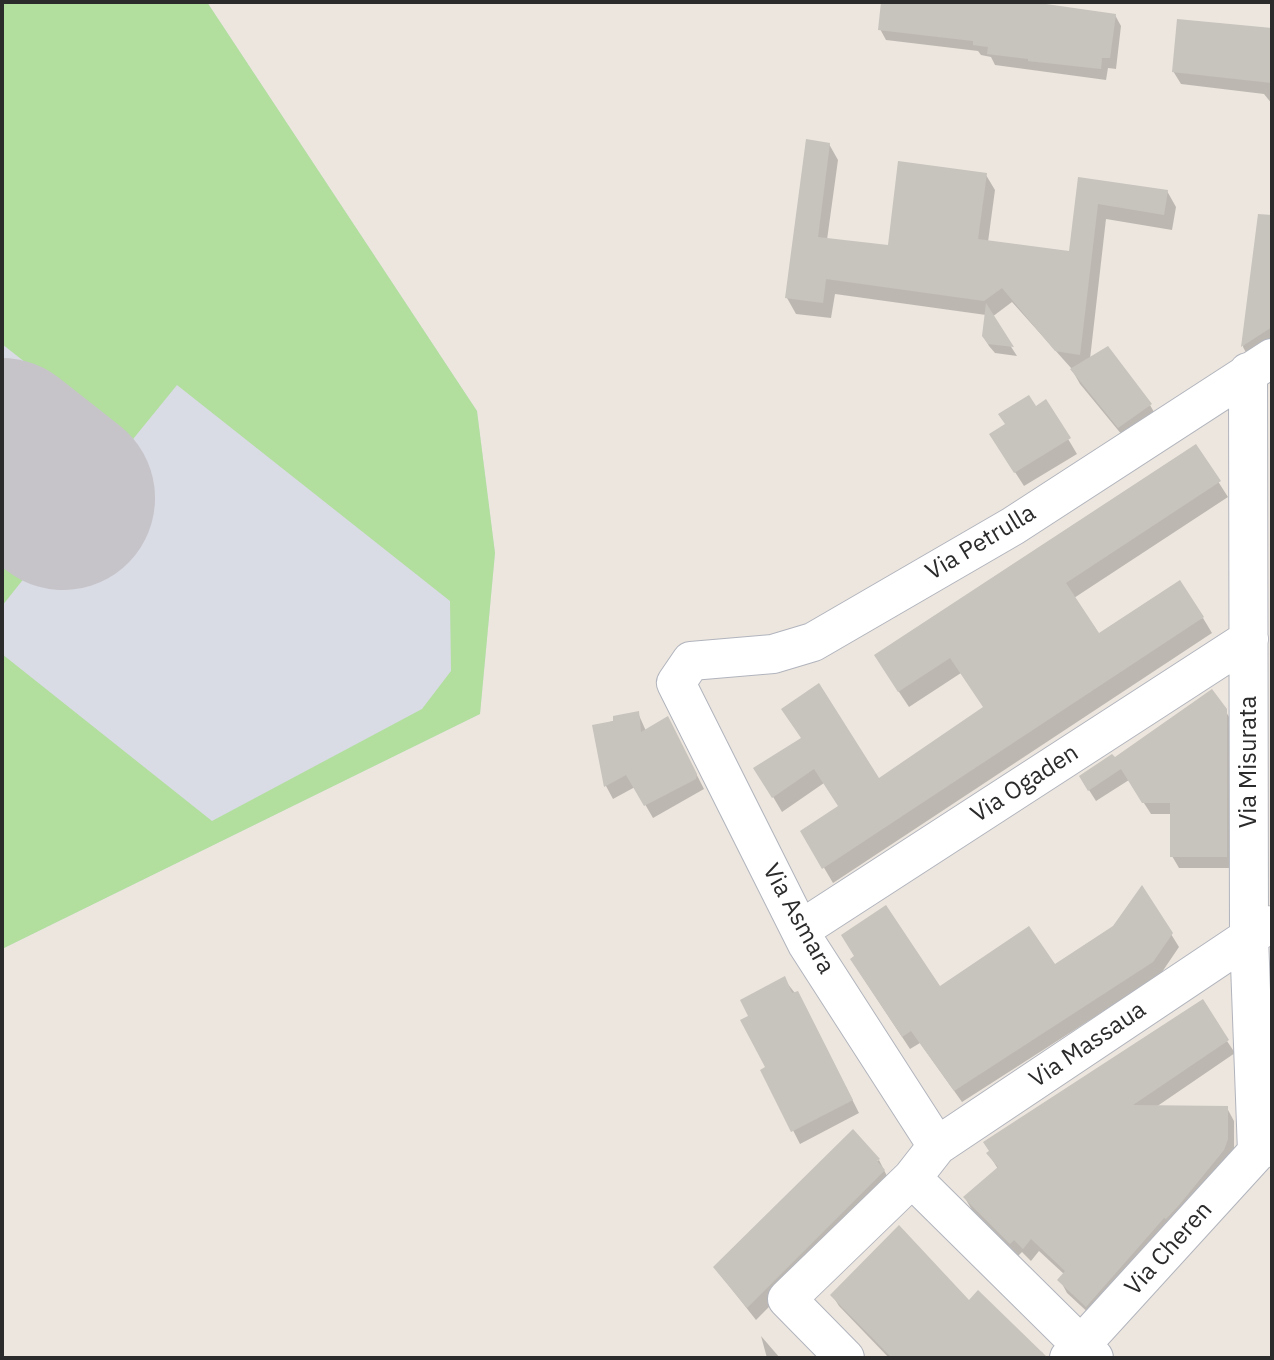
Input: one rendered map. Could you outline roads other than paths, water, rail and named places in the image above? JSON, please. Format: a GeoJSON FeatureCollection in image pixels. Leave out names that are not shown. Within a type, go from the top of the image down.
{"type":"FeatureCollection","features":[{"type":"Feature","properties":{"kind":"street","name":"Via Misurata"},"geometry":{"type":"LineString","coordinates":[[1260,365],[1261,588],[1249,639],[1261,930],[1265,1148]]}},
{"type":"Feature","properties":{"kind":"street","name":"Via Petrulla"},"geometry":{"type":"LineString","coordinates":[[676,683],[691,661],[773,654],[813,642],[1013,526],[1260,365]]}},
{"type":"Feature","properties":{"kind":"street","name":"Via Ogaden"},"geometry":{"type":"LineString","coordinates":[[800,930],[1249,639]]}},
{"type":"Feature","properties":{"kind":"street","name":"Via Asmara"},"geometry":{"type":"LineString","coordinates":[[676,683],[800,930],[937,1146]]}},
{"type":"Feature","properties":{"kind":"street","name":"Via Massaua"},"geometry":{"type":"LineString","coordinates":[[845,1358],[787,1300],[912,1178],[937,1146],[1261,930]]}},
{"type":"Feature","properties":{"kind":"street","name":"Via Cheren"},"geometry":{"type":"LineString","coordinates":[[1081,1354],[1265,1148]]}},
{"type":"Feature","properties":{"kind":"street"},"geometry":{"type":"LineString","coordinates":[[912,1178],[1081,1354]]}}]}
